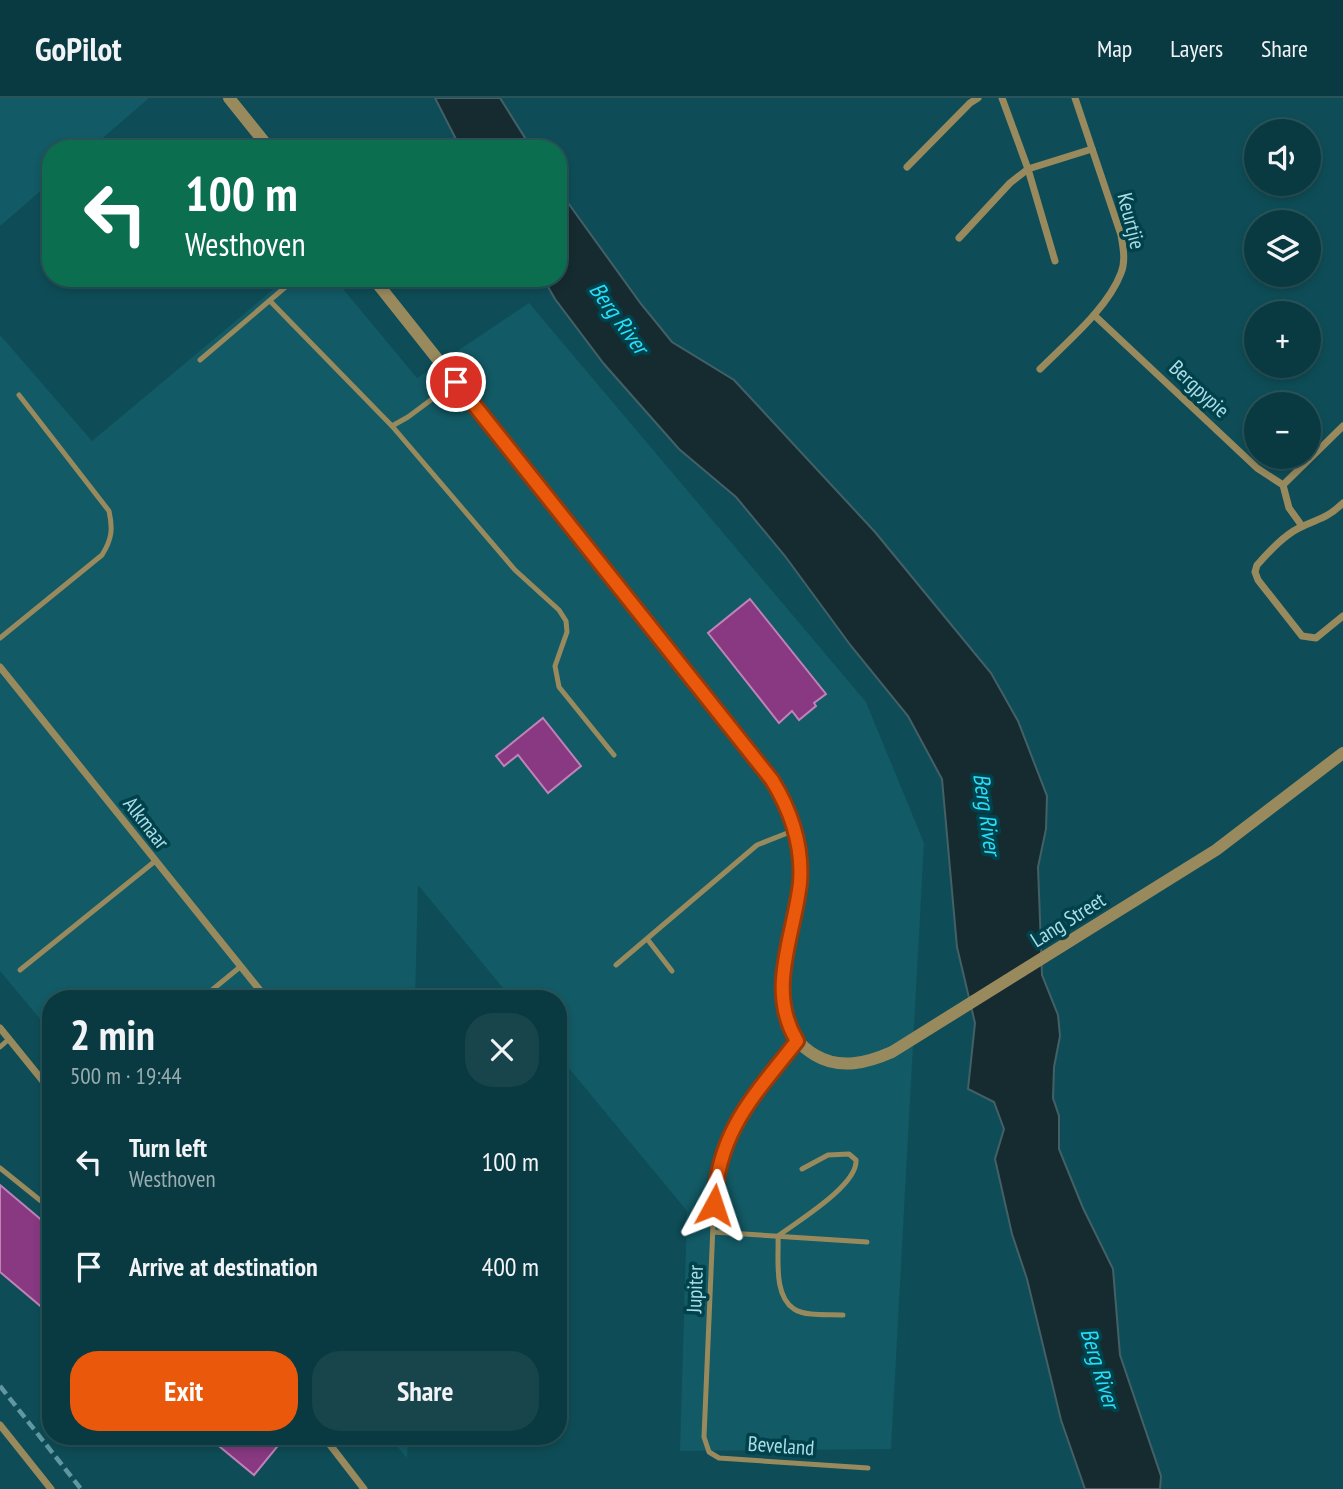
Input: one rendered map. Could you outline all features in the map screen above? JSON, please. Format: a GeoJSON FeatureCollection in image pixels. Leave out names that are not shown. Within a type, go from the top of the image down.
{"type":"FeatureCollection","features":[{"type":"Feature","properties":{"kind":"street"},"geometry":{"type":"LineString","coordinates":[[229,98],[263,140]]}},
{"type":"Feature","properties":{"kind":"street"},"geometry":{"type":"LineString","coordinates":[[907,167],[978,98]]}},
{"type":"Feature","properties":{"kind":"street"},"geometry":{"type":"LineString","coordinates":[[1002,98],[1028,169],[1055,261]]}},
{"type":"Feature","properties":{"kind":"street","name":"Keurtjie"},"geometry":{"type":"LineString","coordinates":[[1040,369],[1094,315],[1122,272],[1124,254],[1121,235],[1075,98]]}},
{"type":"Feature","properties":{"kind":"street"},"geometry":{"type":"LineString","coordinates":[[959,238],[1010,183],[1028,169],[1092,149]]}},
{"type":"Feature","properties":{"kind":"street"},"geometry":{"type":"LineString","coordinates":[[380,287],[772,780],[785,802],[795,830],[800,883],[782,978],[781,997],[789,1028],[797,1041]]}},
{"type":"Feature","properties":{"kind":"street","name":"Bergpypie"},"geometry":{"type":"LineString","coordinates":[[1094,315],[1257,468],[1283,485]]}},
{"type":"Feature","properties":{"kind":"street"},"geometry":{"type":"LineString","coordinates":[[1302,526],[1289,508],[1283,485],[1343,426]]}},
{"type":"Feature","properties":{"kind":"street"},"geometry":{"type":"LineString","coordinates":[[1343,503],[1327,517],[1290,533],[1257,565],[1255,572],[1258,580],[1302,636],[1316,638],[1343,616]]}},
{"type":"Feature","properties":{"kind":"street","name":"Alkmaar"},"geometry":{"type":"LineString","coordinates":[[0,667],[259,990]]}},
{"type":"Feature","properties":{"kind":"street","name":"Lang Street"},"geometry":{"type":"LineString","coordinates":[[797,1041],[830,1062],[860,1063],[892,1052],[1216,850],[1343,753]]}},
{"type":"Feature","properties":{"kind":"street"},"geometry":{"type":"LineString","coordinates":[[0,1028],[42,1080]]}},
{"type":"Feature","properties":{"kind":"street"},"geometry":{"type":"LineString","coordinates":[[0,1425],[51,1489]]}},
{"type":"Feature","properties":{"kind":"street"},"geometry":{"type":"LineString","coordinates":[[330,1445],[364,1489]]}},
{"type":"Feature","properties":{"kind":"lane"},"geometry":{"type":"LineString","coordinates":[[200,359],[286,287]]}},
{"type":"Feature","properties":{"kind":"lane"},"geometry":{"type":"LineString","coordinates":[[270,301],[392,426],[515,570],[559,610],[566,621],[568,632],[555,666],[559,687],[614,755]]}},
{"type":"Feature","properties":{"kind":"lane"},"geometry":{"type":"LineString","coordinates":[[392,426],[456,382]]}},
{"type":"Feature","properties":{"kind":"lane"},"geometry":{"type":"LineString","coordinates":[[0,638],[102,555],[110,541],[113,527],[109,510],[19,395]]}},
{"type":"Feature","properties":{"kind":"lane"},"geometry":{"type":"LineString","coordinates":[[616,965],[757,845],[795,830]]}},
{"type":"Feature","properties":{"kind":"lane"},"geometry":{"type":"LineString","coordinates":[[20,970],[154,862]]}},
{"type":"Feature","properties":{"kind":"lane"},"geometry":{"type":"LineString","coordinates":[[648,940],[672,971]]}},
{"type":"Feature","properties":{"kind":"lane"},"geometry":{"type":"LineString","coordinates":[[212,990],[240,967]]}},
{"type":"Feature","properties":{"kind":"lane"},"geometry":{"type":"LineString","coordinates":[[0,1047],[9,1039]]}},
{"type":"Feature","properties":{"kind":"lane","name":"Jupiter"},"geometry":{"type":"LineString","coordinates":[[704,1437],[715,1178],[722,1151],[733,1127],[797,1041]]}},
{"type":"Feature","properties":{"kind":"lane"},"geometry":{"type":"LineString","coordinates":[[778,1236],[843,1186],[853,1173],[856,1160],[849,1154],[828,1155],[802,1169]]}},
{"type":"Feature","properties":{"kind":"lane"},"geometry":{"type":"LineString","coordinates":[[0,1168],[42,1202]]}},
{"type":"Feature","properties":{"kind":"lane"},"geometry":{"type":"LineString","coordinates":[[713,1232],[867,1242]]}},
{"type":"Feature","properties":{"kind":"lane"},"geometry":{"type":"LineString","coordinates":[[778,1236],[779,1278],[787,1302],[795,1310],[843,1315]]}},
{"type":"Feature","properties":{"kind":"lane","name":"Beveland"},"geometry":{"type":"LineString","coordinates":[[704,1437],[709,1452],[719,1458],[868,1468]]}},
{"type":"Feature","properties":{"kind":"shaded area"},"geometry":{"type":"Polygon","coordinates":[[[0,98],[149,98],[100,140],[42,140],[42,190],[0,226],[0,98]]]}},
{"type":"Feature","properties":{"kind":"shaded area"},"geometry":{"type":"Polygon","coordinates":[[[276,287],[341,287],[417,378],[529,303],[866,702],[924,843],[891,1449],[680,1451],[687,1211],[567,1066],[567,990],[505,990],[418,885],[415,990],[42,990],[42,1021],[0,971],[0,335],[92,441],[276,287]]]}},
{"type":"Feature","properties":{"kind":"shaded area"},"geometry":{"type":"Polygon","coordinates":[[[396,1445],[408,1445],[407,1458],[396,1445]]]}},
{"type":"Feature","properties":{"kind":"water"},"geometry":{"type":"Polygon","coordinates":[[[435,98],[500,98],[526,140],[456,140],[435,98]]]}},
{"type":"Feature","properties":{"kind":"water","name":"Berg River"},"geometry":{"type":"Polygon","coordinates":[[[567,201],[672,342],[734,380],[875,532],[991,673],[1018,721],[1047,796],[1046,829],[1038,867],[1042,975],[1058,1015],[1060,1036],[1054,1067],[1053,1098],[1059,1116],[1059,1149],[1083,1208],[1113,1269],[1120,1355],[1161,1476],[1160,1489],[1085,1489],[1061,1420],[995,1159],[1004,1129],[994,1102],[968,1089],[975,1023],[957,947],[942,779],[908,716],[851,646],[785,556],[736,497],[679,449],[604,364],[548,287],[567,287],[567,201]]]}},
{"type":"Feature","properties":{"kind":"building"},"geometry":{"type":"Polygon","coordinates":[[[750,599],[826,694],[799,720],[792,711],[779,723],[708,633],[750,599]]]}},
{"type":"Feature","properties":{"kind":"building"},"geometry":{"type":"Polygon","coordinates":[[[543,718],[581,766],[548,793],[518,755],[504,766],[496,756],[543,718]]]}},
{"type":"Feature","properties":{"kind":"building"},"geometry":{"type":"Polygon","coordinates":[[[0,1185],[42,1220],[42,1307],[0,1272],[0,1185]]]}},
{"type":"Feature","properties":{"kind":"building"},"geometry":{"type":"Polygon","coordinates":[[[218,1445],[277,1447],[254,1475],[218,1445]]]}},
{"type":"Feature","properties":{"kind":"railway"},"geometry":{"type":"LineString","coordinates":[[0,1386],[42,1439]]}},
{"type":"Feature","properties":{"kind":"railway"},"geometry":{"type":"LineString","coordinates":[[46,1445],[81,1489]]}},
{"type":"Feature","properties":{"kind":"route"},"geometry":{"type":"LineString","coordinates":[[456,382],[772,780],[793,821],[798,842],[800,883],[782,978],[781,997],[789,1028],[797,1041],[733,1127],[722,1151],[715,1178],[714,1205]]}}]}
